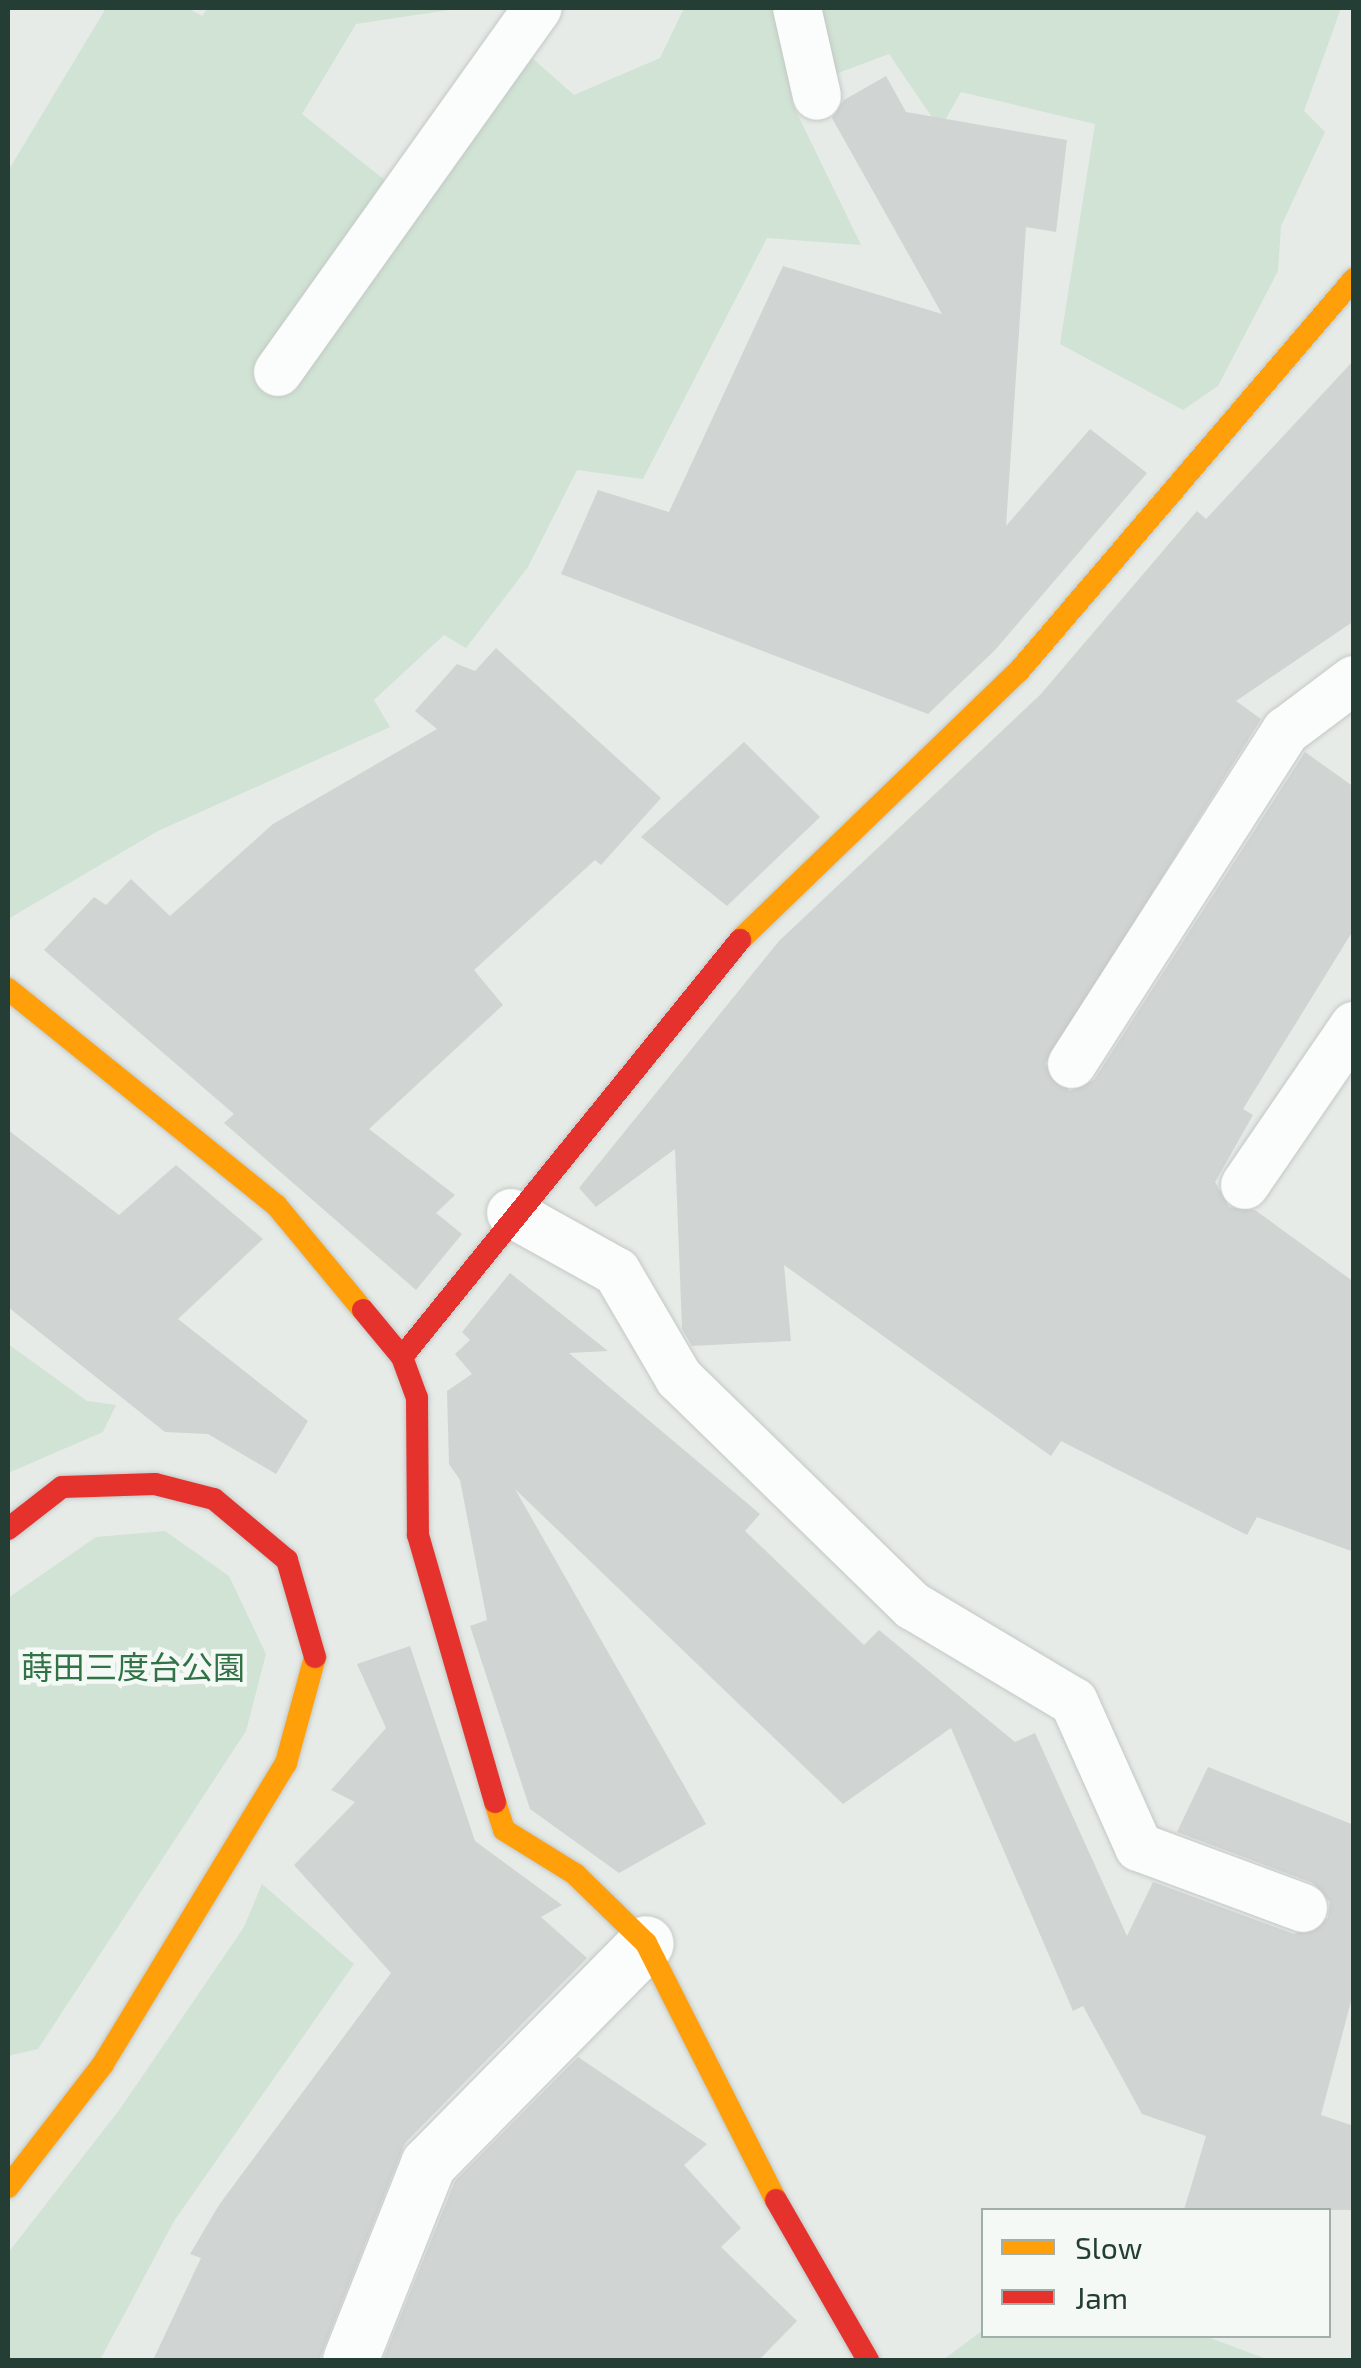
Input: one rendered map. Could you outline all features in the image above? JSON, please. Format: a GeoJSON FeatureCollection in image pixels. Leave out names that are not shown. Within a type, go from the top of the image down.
{"type":"FeatureCollection","features":[{"type":"Feature","properties":{"kind":"street"},"geometry":{"type":"LineString","coordinates":[[402,1357],[512,1213],[756,920],[1018,672],[1354,279]]}},
{"type":"Feature","properties":{"kind":"street"},"geometry":{"type":"LineString","coordinates":[[8,989],[276,1205],[402,1357],[417,1398],[418,1535],[439,1633],[504,1830],[575,1874],[646,1943],[735,2104],[782,2214],[868,2360]]}},
{"type":"Feature","properties":{"kind":"street"},"geometry":{"type":"LineString","coordinates":[[8,1529],[62,1487],[155,1484],[214,1499],[287,1560],[318,1646],[286,1763],[104,2064],[8,2187]]}},
{"type":"Feature","properties":{"kind":"street"},"geometry":{"type":"LineString","coordinates":[[350,2360],[428,2164],[646,1943]]}},
{"type":"Feature","properties":{"kind":"lane"},"geometry":{"type":"LineString","coordinates":[[278,372],[538,8]]}},
{"type":"Feature","properties":{"kind":"lane"},"geometry":{"type":"LineString","coordinates":[[797,8],[816,96]]}},
{"type":"Feature","properties":{"kind":"lane"},"geometry":{"type":"LineString","coordinates":[[1072,1064],[1286,731],[1354,680]]}},
{"type":"Feature","properties":{"kind":"lane"},"geometry":{"type":"LineString","coordinates":[[1245,1185],[1354,1026]]}},
{"type":"Feature","properties":{"kind":"lane"},"geometry":{"type":"LineString","coordinates":[[512,1213],[617,1272],[680,1378],[912,1606],[1074,1702],[1139,1846],[1303,1908]]}},
{"type":"Feature","properties":{"kind":"green space"},"geometry":{"type":"Polygon","coordinates":[[[106,8],[188,8],[202,16],[208,8],[462,8],[356,24],[302,114],[421,209],[531,57],[574,95],[660,58],[684,8],[774,8],[793,105],[861,245],[767,238],[643,479],[577,470],[528,567],[466,648],[444,635],[374,700],[390,727],[158,831],[8,919],[8,171],[106,8]]]}},
{"type":"Feature","properties":{"kind":"green space"},"geometry":{"type":"Polygon","coordinates":[[[822,8],[1341,8],[1304,111],[1325,132],[1281,226],[1278,271],[1218,386],[1183,410],[1060,344],[1095,124],[961,92],[940,129],[889,54],[830,76],[822,8]]]}},
{"type":"Feature","properties":{"kind":"green space"},"geometry":{"type":"Polygon","coordinates":[[[8,1344],[87,1401],[116,1405],[103,1432],[8,1473],[8,1344]]]}},
{"type":"Feature","properties":{"kind":"green space","name":"蒔田三度台公園"},"geometry":{"type":"Polygon","coordinates":[[[165,1531],[229,1576],[266,1654],[246,1731],[38,2049],[8,2056],[8,1598],[96,1537],[165,1531]]]}},
{"type":"Feature","properties":{"kind":"green space"},"geometry":{"type":"Polygon","coordinates":[[[262,1884],[354,1964],[174,2221],[100,2360],[8,2360],[8,2253],[120,2109],[244,1927],[262,1884]]]}},
{"type":"Feature","properties":{"kind":"green space"},"geometry":{"type":"Polygon","coordinates":[[[981,2332],[981,2338],[1210,2338],[1269,2360],[943,2360],[981,2332]]]}},
{"type":"Feature","properties":{"kind":"building"},"geometry":{"type":"Polygon","coordinates":[[[886,76],[906,112],[1067,140],[1056,232],[1026,227],[1006,526],[1090,429],[1147,473],[995,650],[928,714],[561,574],[598,490],[669,512],[783,266],[942,314],[832,118],[844,100],[886,76]]]}},
{"type":"Feature","properties":{"kind":"building"},"geometry":{"type":"Polygon","coordinates":[[[1354,360],[1354,621],[1236,701],[1261,719],[1045,1064],[1070,1091],[1094,1080],[1305,752],[1354,787],[1354,929],[1243,1109],[1253,1115],[1215,1182],[1229,1207],[1255,1210],[1354,1282],[1354,1552],[1257,1517],[1247,1535],[1061,1441],[1051,1456],[784,1265],[791,1341],[692,1346],[682,1329],[675,1149],[596,1207],[579,1188],[779,941],[1040,695],[1197,511],[1206,519],[1354,360]]]}},
{"type":"Feature","properties":{"kind":"building"},"geometry":{"type":"Polygon","coordinates":[[[496,648],[661,798],[601,865],[595,860],[474,970],[503,1005],[369,1129],[455,1195],[436,1213],[462,1234],[416,1290],[224,1123],[234,1114],[44,950],[94,897],[106,905],[131,879],[170,916],[273,824],[437,729],[415,711],[457,664],[475,671],[496,648]]]}},
{"type":"Feature","properties":{"kind":"building"},"geometry":{"type":"Polygon","coordinates":[[[744,742],[820,817],[727,906],[641,837],[744,742]]]}},
{"type":"Feature","properties":{"kind":"building"},"geometry":{"type":"Polygon","coordinates":[[[8,1130],[119,1215],[176,1165],[263,1239],[178,1319],[308,1421],[276,1474],[208,1434],[165,1432],[8,1307],[8,1130]]]}},
{"type":"Feature","properties":{"kind":"building"},"geometry":{"type":"Polygon","coordinates":[[[510,1273],[608,1351],[569,1353],[760,1514],[745,1531],[864,1645],[879,1630],[1015,1742],[1035,1733],[1127,1936],[1153,1882],[1294,1934],[1328,1918],[1330,1902],[1313,1883],[1177,1832],[1208,1767],[1354,1825],[1354,1990],[1321,2115],[1354,2126],[1354,2210],[1185,2208],[1206,2136],[1142,2114],[1083,2006],[1073,2011],[951,1728],[843,1804],[515,1489],[706,1824],[619,1873],[530,1809],[470,1626],[487,1620],[460,1480],[449,1464],[447,1391],[472,1374],[455,1354],[470,1340],[462,1332],[510,1273]]]}},
{"type":"Feature","properties":{"kind":"building"},"geometry":{"type":"Polygon","coordinates":[[[410,1646],[475,1841],[562,1905],[541,1917],[587,1958],[405,2143],[319,2360],[153,2360],[201,2258],[190,2254],[219,2205],[391,1973],[294,1865],[355,1802],[331,1790],[386,1728],[357,1664],[410,1646]]]}},
{"type":"Feature","properties":{"kind":"building"},"geometry":{"type":"Polygon","coordinates":[[[578,2057],[707,2144],[684,2165],[741,2228],[721,2247],[797,2321],[759,2360],[383,2360],[455,2181],[578,2057]]]}},
{"type":"Feature","properties":{"kind":"traffic: slow"},"geometry":{"type":"LineString","coordinates":[[740,940],[1018,672],[1354,279]]}},
{"type":"Feature","properties":{"kind":"traffic: slow"},"geometry":{"type":"LineString","coordinates":[[8,989],[276,1205],[363,1310]]}},
{"type":"Feature","properties":{"kind":"traffic: slow"},"geometry":{"type":"LineString","coordinates":[[8,2187],[103,2064],[286,1763],[315,1657]]}},
{"type":"Feature","properties":{"kind":"traffic: slow"},"geometry":{"type":"LineString","coordinates":[[495,1802],[504,1830],[575,1874],[646,1943],[776,2200]]}},
{"type":"Feature","properties":{"kind":"traffic: jam"},"geometry":{"type":"LineString","coordinates":[[402,1357],[740,940]]}},
{"type":"Feature","properties":{"kind":"traffic: jam"},"geometry":{"type":"LineString","coordinates":[[363,1310],[402,1357],[417,1398],[418,1535],[495,1802]]}},
{"type":"Feature","properties":{"kind":"traffic: jam"},"geometry":{"type":"LineString","coordinates":[[8,1529],[62,1487],[155,1484],[214,1499],[287,1560],[315,1657]]}},
{"type":"Feature","properties":{"kind":"traffic: jam"},"geometry":{"type":"LineString","coordinates":[[776,2200],[868,2360]]}}]}
